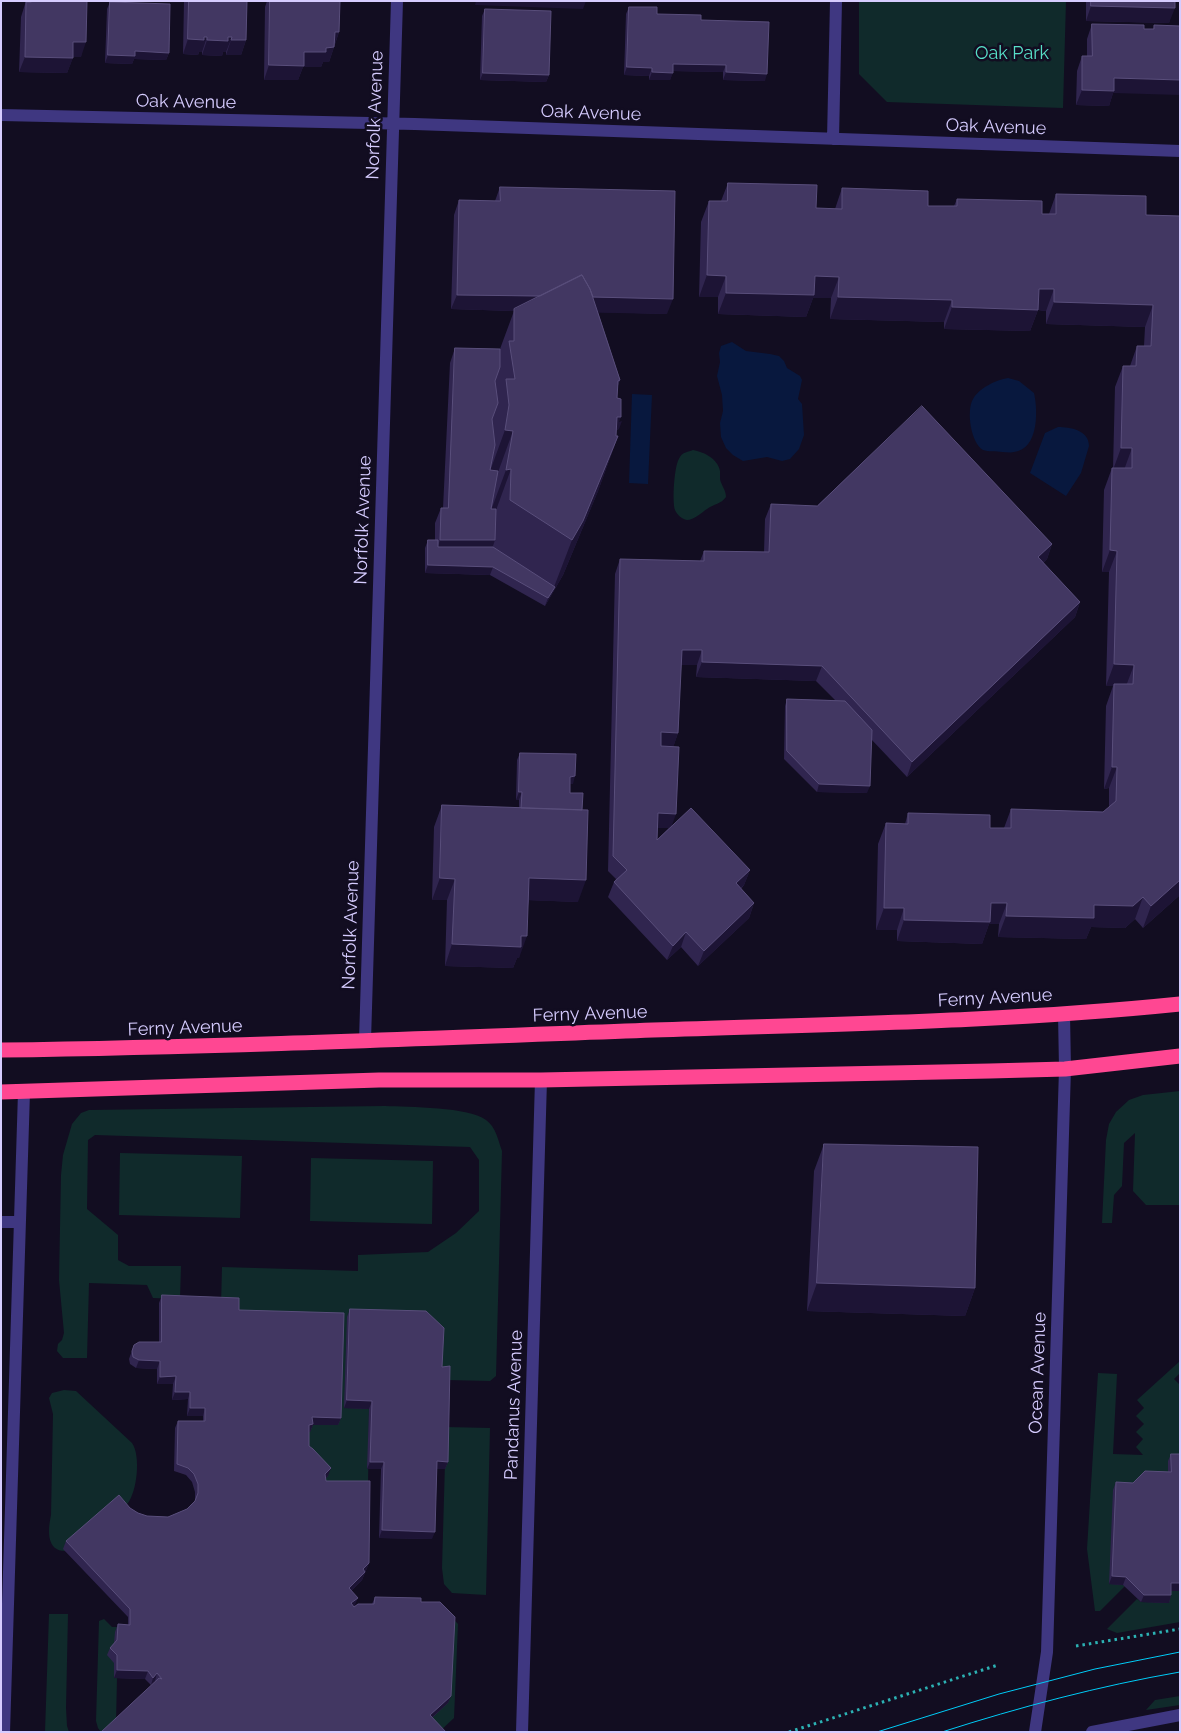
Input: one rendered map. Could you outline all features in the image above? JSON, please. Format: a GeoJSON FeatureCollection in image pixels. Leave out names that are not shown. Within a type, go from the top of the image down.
{"type":"FeatureCollection","features":[{"type":"Feature","properties":{"kind":"highway","name":"Ferny Avenue"},"geometry":{"type":"LineString","coordinates":[[1,1050],[151,1048],[876,1023],[1064,1014],[1180,1004]]}},
{"type":"Feature","properties":{"kind":"highway"},"geometry":{"type":"LineString","coordinates":[[1,1092],[379,1080],[541,1080],[1065,1069],[1180,1056]]}},
{"type":"Feature","properties":{"kind":"street","name":"Norfolk Avenue"},"geometry":{"type":"LineString","coordinates":[[364,1040],[397,1]]}},
{"type":"Feature","properties":{"kind":"street"},"geometry":{"type":"LineString","coordinates":[[833,139],[836,1]]}},
{"type":"Feature","properties":{"kind":"street","name":"Oak Avenue"},"geometry":{"type":"LineString","coordinates":[[1,115],[392,124],[1180,151]]}},
{"type":"Feature","properties":{"kind":"street","name":"Ocean Avenue"},"geometry":{"type":"LineString","coordinates":[[1035,1732],[1047,1652],[1065,1069],[1064,1014]]}},
{"type":"Feature","properties":{"kind":"street","name":"Pandanus Avenue"},"geometry":{"type":"LineString","coordinates":[[522,1732],[541,1080]]}},
{"type":"Feature","properties":{"kind":"street"},"geometry":{"type":"LineString","coordinates":[[4,1732],[24,1092]]}},
{"type":"Feature","properties":{"kind":"street"},"geometry":{"type":"LineString","coordinates":[[1,1222],[20,1222]]}},
{"type":"Feature","properties":{"kind":"street"},"geometry":{"type":"LineString","coordinates":[[1092,1732],[1180,1715]]}},
{"type":"Feature","properties":{"kind":"path"},"geometry":{"type":"LineString","coordinates":[[1076,1646],[1180,1629]]}},
{"type":"Feature","properties":{"kind":"path"},"geometry":{"type":"LineString","coordinates":[[789,1732],[998,1665]]}},
{"type":"Feature","properties":{"kind":"green space","name":"Oak Park"},"geometry":{"type":"Polygon","coordinates":[[[859,1],[1066,1],[1063,108],[887,102],[859,74],[859,1]]]}},
{"type":"Feature","properties":{"kind":"green space"},"geometry":{"type":"Polygon","coordinates":[[[693,450],[706,454],[719,467],[720,479],[726,497],[695,518],[687,520],[677,514],[675,510],[674,483],[676,467],[680,457],[684,453],[693,450]]]}},
{"type":"Feature","properties":{"kind":"green space"},"geometry":{"type":"Polygon","coordinates":[[[1180,1091],[1180,1205],[1146,1205],[1133,1191],[1135,1133],[1124,1143],[1122,1186],[1114,1195],[1112,1223],[1102,1223],[1106,1140],[1109,1124],[1116,1112],[1129,1100],[1143,1095],[1180,1091]]]}},
{"type":"Feature","properties":{"kind":"green space"},"geometry":{"type":"Polygon","coordinates":[[[385,1106],[438,1108],[467,1112],[486,1120],[496,1134],[502,1151],[496,1376],[490,1381],[447,1380],[345,1408],[369,1409],[368,1489],[323,1488],[306,1454],[310,1425],[338,1425],[221,1305],[222,1267],[358,1271],[358,1255],[428,1252],[456,1233],[479,1211],[479,1160],[470,1147],[95,1135],[88,1140],[87,1209],[118,1235],[118,1260],[129,1266],[181,1266],[180,1299],[153,1298],[147,1285],[89,1283],[87,1358],[63,1358],[57,1351],[58,1344],[62,1340],[64,1333],[59,1280],[63,1155],[72,1124],[81,1113],[89,1110],[385,1106]]]}},
{"type":"Feature","properties":{"kind":"green space"},"geometry":{"type":"Polygon","coordinates":[[[120,1153],[242,1156],[240,1218],[119,1215],[120,1153]]]}},
{"type":"Feature","properties":{"kind":"green space"},"geometry":{"type":"Polygon","coordinates":[[[311,1158],[433,1161],[432,1224],[310,1221],[311,1158]]]}},
{"type":"Feature","properties":{"kind":"green space"},"geometry":{"type":"Polygon","coordinates":[[[1180,1361],[1180,1373],[1174,1379],[1180,1385],[1180,1462],[1168,1479],[1110,1584],[1125,1586],[1100,1611],[1095,1611],[1087,1549],[1098,1373],[1117,1374],[1113,1454],[1143,1455],[1136,1447],[1143,1439],[1136,1432],[1144,1424],[1136,1416],[1144,1408],[1137,1400],[1180,1361]]]}},
{"type":"Feature","properties":{"kind":"green space"},"geometry":{"type":"Polygon","coordinates":[[[64,1390],[76,1391],[132,1443],[135,1449],[137,1473],[134,1490],[128,1503],[73,1550],[64,1551],[54,1547],[49,1536],[53,1414],[49,1398],[52,1393],[64,1390]]]}},
{"type":"Feature","properties":{"kind":"green space"},"geometry":{"type":"Polygon","coordinates":[[[446,1427],[490,1428],[486,1595],[452,1593],[444,1584],[442,1568],[446,1427]]]}},
{"type":"Feature","properties":{"kind":"green space"},"geometry":{"type":"Polygon","coordinates":[[[1169,1591],[1180,1591],[1180,1622],[1117,1633],[1107,1629],[1137,1599],[1141,1602],[1168,1603],[1169,1591]]]}},
{"type":"Feature","properties":{"kind":"green space"},"geometry":{"type":"Polygon","coordinates":[[[441,1606],[458,1624],[454,1718],[439,1732],[427,1722],[441,1606]]]}},
{"type":"Feature","properties":{"kind":"green space"},"geometry":{"type":"Polygon","coordinates":[[[49,1614],[68,1614],[66,1708],[69,1732],[45,1732],[49,1614]]]}},
{"type":"Feature","properties":{"kind":"green space"},"geometry":{"type":"Polygon","coordinates":[[[104,1619],[112,1627],[127,1627],[114,1663],[117,1678],[116,1723],[107,1732],[101,1732],[96,1721],[99,1621],[104,1619]]]}},
{"type":"Feature","properties":{"kind":"green space"},"geometry":{"type":"Polygon","coordinates":[[[1180,1696],[1180,1705],[1146,1710],[1155,1700],[1180,1696]]]}},
{"type":"Feature","properties":{"kind":"water"},"geometry":{"type":"Polygon","coordinates":[[[732,342],[746,351],[779,356],[787,368],[800,376],[802,380],[798,399],[802,404],[804,435],[799,449],[790,459],[782,461],[767,457],[743,461],[726,448],[721,437],[722,395],[717,376],[721,346],[732,342]]]}},
{"type":"Feature","properties":{"kind":"water"},"geometry":{"type":"Polygon","coordinates":[[[1008,378],[1019,381],[1034,393],[1036,409],[1035,428],[1028,444],[1022,449],[1014,452],[983,450],[975,441],[973,434],[970,419],[971,404],[976,395],[984,388],[1008,378]]]}},
{"type":"Feature","properties":{"kind":"water"},"geometry":{"type":"Polygon","coordinates":[[[632,394],[652,395],[648,484],[629,483],[632,394]]]}},
{"type":"Feature","properties":{"kind":"water"},"geometry":{"type":"Polygon","coordinates":[[[1058,427],[1073,429],[1082,433],[1086,436],[1089,446],[1081,473],[1066,496],[1030,473],[1045,433],[1058,427]]]}},
{"type":"Feature","properties":{"kind":"building"},"geometry":{"type":"Polygon","coordinates":[[[87,1],[86,42],[73,42],[73,58],[25,57],[26,2],[87,1]]]}},
{"type":"Feature","properties":{"kind":"building"},"geometry":{"type":"Polygon","coordinates":[[[189,1],[247,1],[246,40],[231,40],[232,37],[228,37],[228,41],[207,40],[207,37],[204,37],[204,40],[188,39],[189,1]]]}},
{"type":"Feature","properties":{"kind":"building"},"geometry":{"type":"Polygon","coordinates":[[[270,1],[340,1],[339,32],[335,32],[334,47],[326,48],[326,52],[304,52],[304,66],[269,65],[270,1]]]}},
{"type":"Feature","properties":{"kind":"building"},"geometry":{"type":"Polygon","coordinates":[[[1091,1],[1175,1],[1175,8],[1091,6],[1091,1]]]}},
{"type":"Feature","properties":{"kind":"building"},"geometry":{"type":"Polygon","coordinates":[[[110,2],[170,4],[169,53],[135,51],[135,56],[108,55],[110,2]]]}},
{"type":"Feature","properties":{"kind":"building"},"geometry":{"type":"Polygon","coordinates":[[[629,7],[657,7],[657,14],[701,15],[701,20],[769,22],[767,74],[726,72],[726,65],[673,64],[673,73],[652,72],[652,68],[627,67],[629,7]]]}},
{"type":"Feature","properties":{"kind":"building"},"geometry":{"type":"Polygon","coordinates":[[[485,9],[551,11],[549,75],[483,73],[485,9]]]}},
{"type":"Feature","properties":{"kind":"building"},"geometry":{"type":"Polygon","coordinates":[[[1092,24],[1144,25],[1144,29],[1154,29],[1154,25],[1180,26],[1180,80],[1114,78],[1114,91],[1082,90],[1082,56],[1092,56],[1092,24]]]}},
{"type":"Feature","properties":{"kind":"building"},"geometry":{"type":"Polygon","coordinates":[[[728,183],[817,185],[816,208],[842,209],[842,188],[928,191],[928,206],[957,206],[957,199],[1042,201],[1042,214],[1056,214],[1056,194],[1146,196],[1146,215],[1180,216],[1180,880],[1151,906],[1143,897],[1133,906],[1094,905],[1094,918],[1006,916],[1007,903],[991,903],[990,922],[904,920],[904,908],[884,908],[886,823],[908,824],[908,813],[990,815],[990,828],[1011,828],[1011,809],[1103,812],[1116,801],[1117,767],[1112,767],[1114,684],[1133,684],[1134,665],[1114,664],[1117,551],[1110,550],[1112,468],[1132,468],[1132,448],[1121,448],[1123,366],[1136,366],[1137,346],[1151,346],[1153,305],[1054,302],[1054,289],[1039,289],[1038,310],[952,307],[952,300],[838,297],[839,277],[815,276],[814,295],[726,293],[726,276],[707,275],[709,201],[727,201],[728,183]]]}},
{"type":"Feature","properties":{"kind":"building"},"geometry":{"type":"Polygon","coordinates":[[[500,187],[675,191],[673,299],[593,297],[582,275],[540,296],[457,295],[459,200],[500,201],[500,187]]]}},
{"type":"Feature","properties":{"kind":"building"},"geometry":{"type":"Polygon","coordinates":[[[582,275],[590,289],[620,380],[618,381],[617,398],[621,399],[621,417],[617,417],[616,436],[618,436],[583,521],[572,540],[510,500],[511,469],[506,470],[513,431],[505,430],[509,405],[506,379],[515,379],[509,341],[514,341],[514,309],[582,275]]]}},
{"type":"Feature","properties":{"kind":"building"},"geometry":{"type":"Polygon","coordinates":[[[455,348],[500,349],[500,367],[495,381],[498,403],[492,419],[495,445],[490,470],[498,471],[491,509],[496,509],[495,540],[440,540],[441,508],[448,508],[455,348]]]}},
{"type":"Feature","properties":{"kind":"building"},"geometry":{"type":"Polygon","coordinates":[[[922,406],[1052,544],[1038,557],[1080,602],[912,762],[822,666],[702,662],[702,650],[682,650],[678,733],[661,732],[661,746],[679,747],[676,814],[658,813],[657,840],[691,808],[750,870],[736,883],[754,903],[704,951],[686,932],[673,946],[614,882],[627,870],[613,856],[620,559],[704,561],[704,551],[769,552],[771,504],[817,506],[922,406]]]}},
{"type":"Feature","properties":{"kind":"building"},"geometry":{"type":"Polygon","coordinates":[[[428,540],[438,540],[438,547],[493,547],[555,587],[548,598],[493,567],[428,565],[428,540]]]}},
{"type":"Feature","properties":{"kind":"building"},"geometry":{"type":"Polygon","coordinates":[[[787,699],[845,701],[872,730],[870,786],[819,784],[787,751],[787,699]]]}},
{"type":"Feature","properties":{"kind":"building"},"geometry":{"type":"Polygon","coordinates":[[[520,753],[576,754],[575,776],[570,777],[570,793],[583,793],[582,810],[521,808],[522,792],[519,792],[520,753]]]}},
{"type":"Feature","properties":{"kind":"building"},"geometry":{"type":"Polygon","coordinates":[[[442,805],[588,810],[586,880],[529,878],[527,936],[521,936],[521,947],[452,944],[455,879],[440,878],[442,805]]]}},
{"type":"Feature","properties":{"kind":"building"},"geometry":{"type":"Polygon","coordinates":[[[824,1144],[978,1147],[975,1288],[817,1283],[824,1144]]]}},
{"type":"Feature","properties":{"kind":"building"},"geometry":{"type":"Polygon","coordinates":[[[162,1295],[239,1298],[239,1310],[344,1313],[341,1418],[312,1417],[313,1424],[309,1425],[309,1446],[331,1468],[325,1474],[326,1481],[370,1481],[369,1563],[363,1569],[365,1572],[349,1588],[358,1598],[351,1603],[354,1607],[358,1604],[374,1604],[375,1597],[421,1598],[421,1602],[440,1602],[455,1617],[451,1696],[430,1715],[446,1732],[101,1732],[159,1678],[162,1679],[157,1673],[153,1678],[148,1671],[117,1670],[117,1655],[110,1648],[117,1640],[118,1624],[130,1625],[130,1609],[66,1541],[119,1495],[130,1508],[138,1513],[147,1516],[168,1517],[187,1509],[195,1501],[198,1493],[198,1484],[194,1474],[188,1468],[177,1464],[178,1421],[205,1421],[205,1408],[190,1408],[190,1392],[175,1392],[176,1376],[160,1377],[160,1361],[139,1360],[133,1357],[134,1345],[139,1342],[161,1342],[162,1295]]]}},
{"type":"Feature","properties":{"kind":"building"},"geometry":{"type":"Polygon","coordinates":[[[350,1309],[426,1311],[444,1328],[442,1367],[450,1366],[448,1462],[437,1461],[435,1532],[382,1530],[384,1462],[370,1462],[372,1401],[347,1400],[350,1309]]]}},
{"type":"Feature","properties":{"kind":"building"},"geometry":{"type":"Polygon","coordinates":[[[1171,1454],[1180,1454],[1180,1583],[1171,1583],[1171,1595],[1144,1595],[1126,1577],[1112,1576],[1116,1482],[1133,1483],[1145,1471],[1171,1472],[1171,1454]]]}},
{"type":"Feature","properties":{"kind":"tram line"},"geometry":{"type":"LineString","coordinates":[[877,1732],[999,1694],[1095,1669],[1180,1652]]}},
{"type":"Feature","properties":{"kind":"tram line"},"geometry":{"type":"LineString","coordinates":[[942,1732],[1060,1698],[1180,1672]]}}]}
